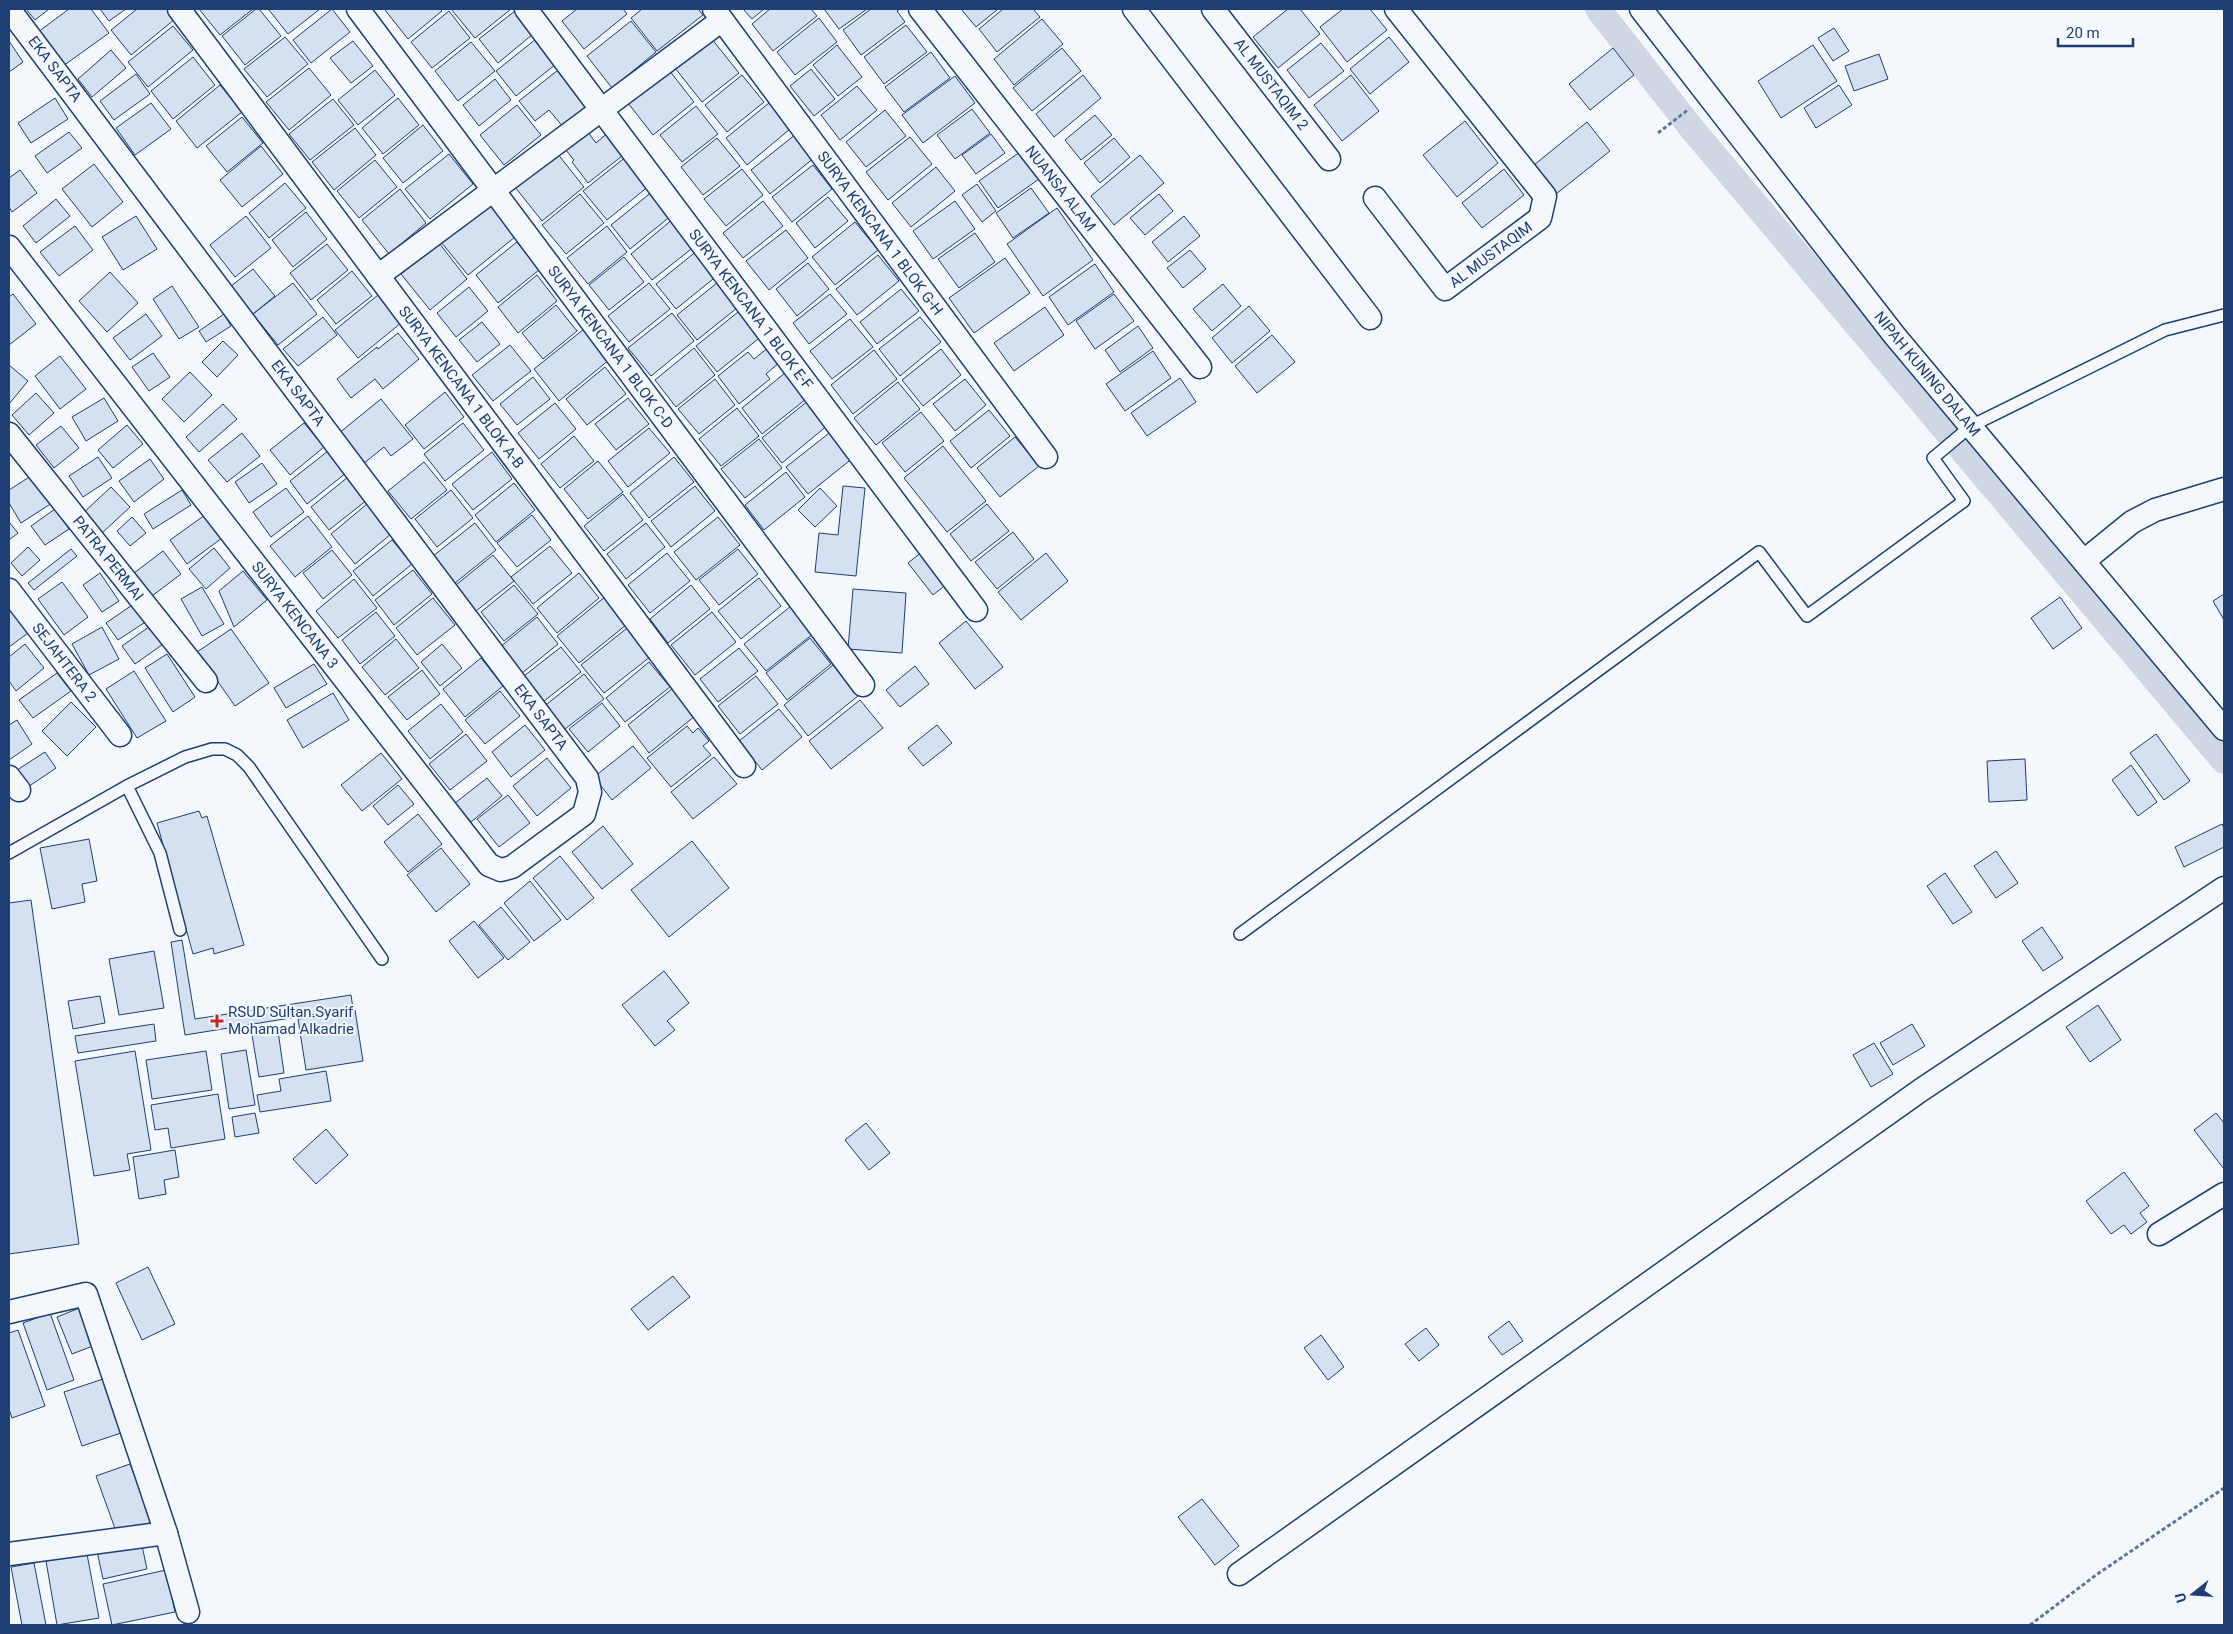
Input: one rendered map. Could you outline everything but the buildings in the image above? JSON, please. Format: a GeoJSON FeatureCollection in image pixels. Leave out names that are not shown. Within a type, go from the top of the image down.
{"type":"FeatureCollection","features":[{"type":"Feature","properties":{"kind":"street","name":"EKA SAPTA"},"geometry":{"type":"LineString","coordinates":[[9,9],[587,778]]}},
{"type":"Feature","properties":{"kind":"street","name":"SURYA KENCANA 1 BLOK A-B"},"geometry":{"type":"LineString","coordinates":[[179,9],[744,766]]}},
{"type":"Feature","properties":{"kind":"street","name":"SURYA KENCANA 1 BLOK C-D"},"geometry":{"type":"LineString","coordinates":[[358,9],[863,685]]}},
{"type":"Feature","properties":{"kind":"street","name":"SURYA KENCANA 1 BLOK E-F"},"geometry":{"type":"LineString","coordinates":[[526,9],[976,610]]}},
{"type":"Feature","properties":{"kind":"street","name":"NUANSA ALAM"},"geometry":{"type":"LineString","coordinates":[[920,9],[1200,367]]}},
{"type":"Feature","properties":{"kind":"street"},"geometry":{"type":"LineString","coordinates":[[1134,9],[1370,318]]}},
{"type":"Feature","properties":{"kind":"street","name":"AL MUSTAQIM 2"},"geometry":{"type":"LineString","coordinates":[[1213,9],[1330,159]]}},
{"type":"Feature","properties":{"kind":"street","name":"AL MUSTAQIM"},"geometry":{"type":"LineString","coordinates":[[1375,198],[1445,289],[1540,218],[1545,196],[1396,9]]}},
{"type":"Feature","properties":{"kind":"street","name":"NIPAH KUNING DALAM"},"geometry":{"type":"LineString","coordinates":[[1641,9],[1968,428],[2084,561],[2224,729]]}},
{"type":"Feature","properties":{"kind":"street"},"geometry":{"type":"LineString","coordinates":[[378,276],[602,110],[718,14]]}},
{"type":"Feature","properties":{"kind":"street","name":"SURYA KENCANA 1 BLOK G-H"},"geometry":{"type":"LineString","coordinates":[[718,14],[1046,456]]}},
{"type":"Feature","properties":{"kind":"street","name":"SURYA KENCANA 3"},"geometry":{"type":"LineString","coordinates":[[9,247],[490,865],[501,870],[512,867],[584,814],[590,792],[587,778]]}},
{"type":"Feature","properties":{"kind":"street","name":"PATRA PERMAI"},"geometry":{"type":"LineString","coordinates":[[9,434],[206,681]]}},
{"type":"Feature","properties":{"kind":"street"},"geometry":{"type":"LineString","coordinates":[[2084,561],[2132,522],[2155,510],[2224,489]]}},
{"type":"Feature","properties":{"kind":"street","name":"SEJAHTERA 2"},"geometry":{"type":"LineString","coordinates":[[9,590],[120,735]]}},
{"type":"Feature","properties":{"kind":"street"},"geometry":{"type":"LineString","coordinates":[[1239,1574],[1921,1090],[2224,888]]}},
{"type":"Feature","properties":{"kind":"street"},"geometry":{"type":"LineString","coordinates":[[2159,1234],[2224,1194]]}},
{"type":"Feature","properties":{"kind":"street"},"geometry":{"type":"LineString","coordinates":[[9,1312],[86,1294],[166,1533],[188,1612]]}},
{"type":"Feature","properties":{"kind":"street"},"geometry":{"type":"LineString","coordinates":[[9,1554],[166,1533]]}},
{"type":"Feature","properties":{"kind":"lane"},"geometry":{"type":"LineString","coordinates":[[1240,934],[1759,552],[1807,616],[1964,500],[1933,458],[1968,428],[2166,330],[2224,315]]}},
{"type":"Feature","properties":{"kind":"lane"},"geometry":{"type":"LineString","coordinates":[[9,854],[127,786],[175,761],[212,749],[225,749],[238,755],[249,767],[382,959]]}},
{"type":"Feature","properties":{"kind":"lane"},"geometry":{"type":"LineString","coordinates":[[127,786],[160,853],[180,930]]}},
{"type":"Feature","properties":{"kind":"path"},"geometry":{"type":"LineString","coordinates":[[1658,133],[1693,105]]}},
{"type":"Feature","properties":{"kind":"path"},"geometry":{"type":"LineString","coordinates":[[2030,1625],[2096,1575],[2224,1488]]}},
{"type":"Feature","properties":{"kind":"waterway"},"geometry":{"type":"LineString","coordinates":[[1598,9],[1693,130],[2224,761]]}},
{"type":"Feature","properties":{"kind":"place","name":"RSUD Sultan Syarif Mohamad Alkadrie"},"geometry":{"type":"Point","coordinates":[217,1021]}}]}
